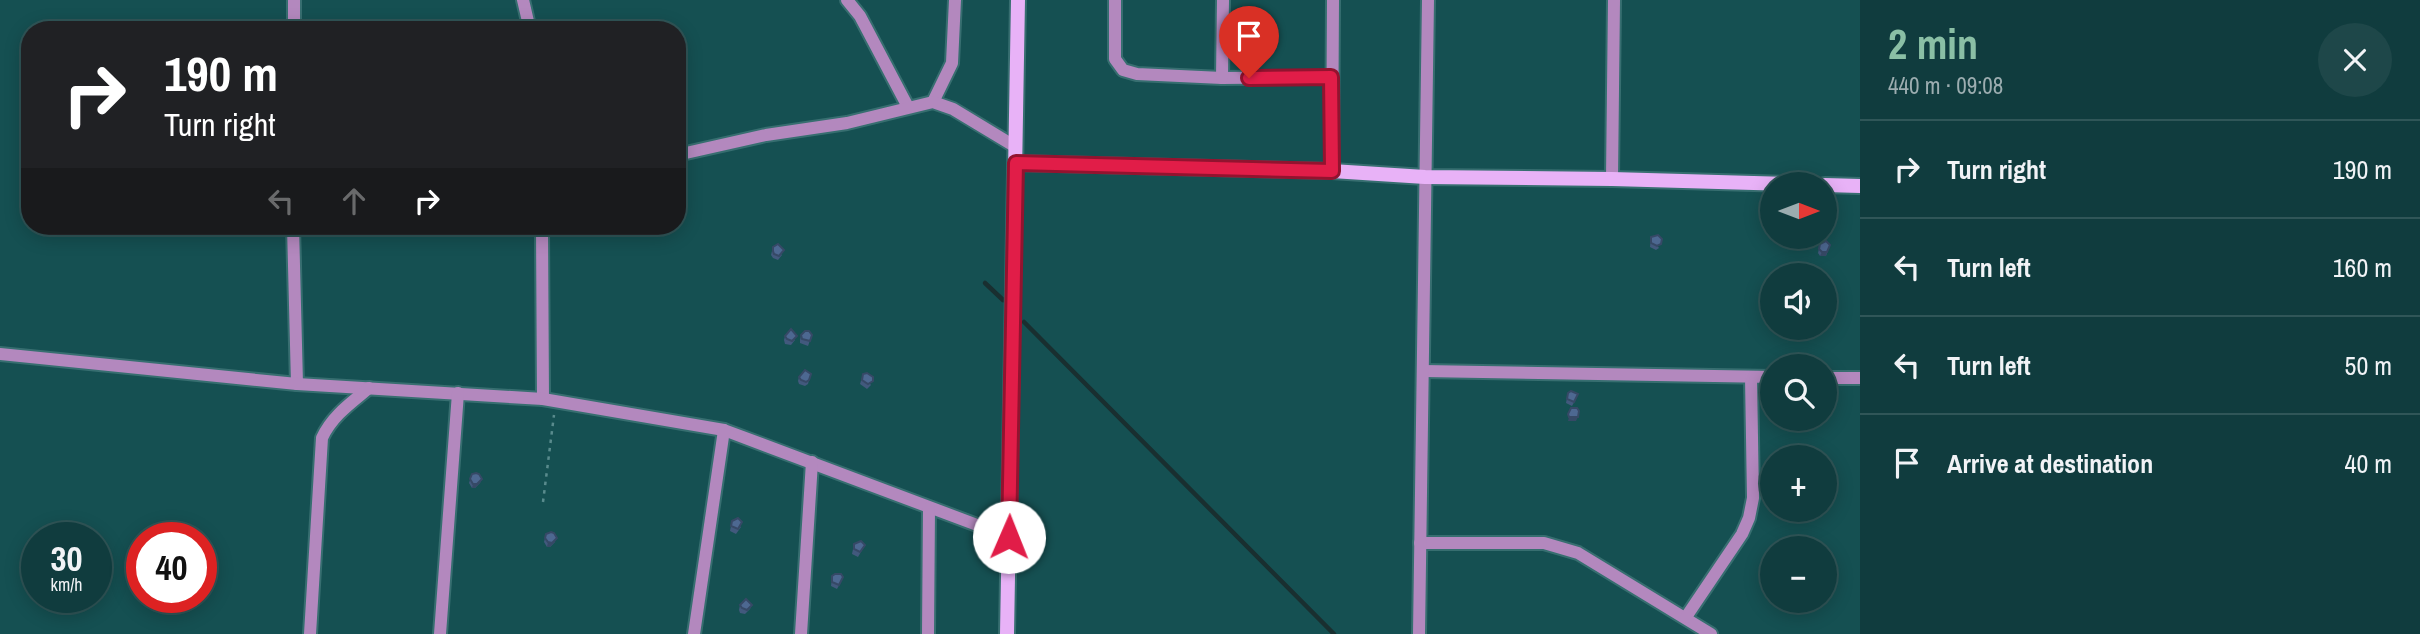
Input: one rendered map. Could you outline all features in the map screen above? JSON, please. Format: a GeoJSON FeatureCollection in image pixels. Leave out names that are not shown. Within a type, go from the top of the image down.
{"type":"FeatureCollection","features":[{"type":"Feature","properties":{"kind":"street"},"geometry":{"type":"LineString","coordinates":[[294,0],[294,21]]}},
{"type":"Feature","properties":{"kind":"street"},"geometry":{"type":"LineString","coordinates":[[523,0],[528,21]]}},
{"type":"Feature","properties":{"kind":"street"},"geometry":{"type":"LineString","coordinates":[[847,0],[860,16],[908,107]]}},
{"type":"Feature","properties":{"kind":"street"},"geometry":{"type":"LineString","coordinates":[[933,102],[952,63],[955,0]]}},
{"type":"Feature","properties":{"kind":"street"},"geometry":{"type":"LineString","coordinates":[[1007,634],[1018,0]]}},
{"type":"Feature","properties":{"kind":"street"},"geometry":{"type":"LineString","coordinates":[[1115,0],[1114,52],[1118,66],[1123,70],[1137,74],[1222,78],[1331,77]]}},
{"type":"Feature","properties":{"kind":"street"},"geometry":{"type":"LineString","coordinates":[[1222,78],[1223,0]]}},
{"type":"Feature","properties":{"kind":"street"},"geometry":{"type":"LineString","coordinates":[[1332,171],[1333,0]]}},
{"type":"Feature","properties":{"kind":"street"},"geometry":{"type":"LineString","coordinates":[[1419,634],[1428,0]]}},
{"type":"Feature","properties":{"kind":"street"},"geometry":{"type":"LineString","coordinates":[[1612,178],[1614,0]]}},
{"type":"Feature","properties":{"kind":"street"},"geometry":{"type":"LineString","coordinates":[[686,153],[766,135],[847,123],[933,102],[953,109],[1016,147]]}},
{"type":"Feature","properties":{"kind":"street"},"geometry":{"type":"LineString","coordinates":[[1016,163],[1332,171],[1425,177],[1612,178],[1760,183]]}},
{"type":"Feature","properties":{"kind":"street"},"geometry":{"type":"LineString","coordinates":[[1838,185],[1860,186]]}},
{"type":"Feature","properties":{"kind":"street"},"geometry":{"type":"LineString","coordinates":[[293,235],[297,384]]}},
{"type":"Feature","properties":{"kind":"street"},"geometry":{"type":"LineString","coordinates":[[542,235],[549,400]]}},
{"type":"Feature","properties":{"kind":"street"},"geometry":{"type":"LineString","coordinates":[[0,354],[297,384],[549,400],[724,430],[1009,537]]}},
{"type":"Feature","properties":{"kind":"street"},"geometry":{"type":"LineString","coordinates":[[1424,371],[1760,377]]}},
{"type":"Feature","properties":{"kind":"street"},"geometry":{"type":"LineString","coordinates":[[1686,617],[1742,534],[1749,518],[1753,498],[1751,377]]}},
{"type":"Feature","properties":{"kind":"street"},"geometry":{"type":"LineString","coordinates":[[1837,377],[1860,378]]}},
{"type":"Feature","properties":{"kind":"street"},"geometry":{"type":"LineString","coordinates":[[310,634],[322,438],[337,415],[369,388]]}},
{"type":"Feature","properties":{"kind":"street"},"geometry":{"type":"LineString","coordinates":[[440,634],[458,393]]}},
{"type":"Feature","properties":{"kind":"street"},"geometry":{"type":"LineString","coordinates":[[694,634],[724,430]]}},
{"type":"Feature","properties":{"kind":"street"},"geometry":{"type":"LineString","coordinates":[[801,634],[812,462]]}},
{"type":"Feature","properties":{"kind":"street"},"geometry":{"type":"LineString","coordinates":[[929,508],[929,634]]}},
{"type":"Feature","properties":{"kind":"street"},"geometry":{"type":"LineString","coordinates":[[1420,543],[1544,543],[1559,546],[1578,553],[1711,634]]}},
{"type":"Feature","properties":{"kind":"path"},"geometry":{"type":"LineString","coordinates":[[543,502],[549,400]]}},
{"type":"Feature","properties":{"kind":"building"},"geometry":{"type":"Polygon","coordinates":[[[1658,235],[1662,239],[1657,246],[1651,243],[1651,237],[1658,235]]]}},
{"type":"Feature","properties":{"kind":"building"},"geometry":{"type":"Polygon","coordinates":[[[778,244],[784,250],[779,256],[773,251],[773,247],[778,244]]]}},
{"type":"Feature","properties":{"kind":"building"},"geometry":{"type":"Polygon","coordinates":[[[791,329],[797,336],[792,341],[785,336],[791,329]]]}},
{"type":"Feature","properties":{"kind":"building"},"geometry":{"type":"Polygon","coordinates":[[[805,331],[812,335],[810,341],[802,339],[801,335],[805,331]]]}},
{"type":"Feature","properties":{"kind":"building"},"geometry":{"type":"Polygon","coordinates":[[[805,370],[811,374],[806,382],[799,377],[805,370]]]}},
{"type":"Feature","properties":{"kind":"building"},"geometry":{"type":"Polygon","coordinates":[[[867,373],[873,377],[873,381],[868,384],[862,380],[863,374],[867,373]]]}},
{"type":"Feature","properties":{"kind":"building"},"geometry":{"type":"Polygon","coordinates":[[[1571,391],[1578,394],[1574,402],[1567,399],[1571,391]]]}},
{"type":"Feature","properties":{"kind":"building"},"geometry":{"type":"Polygon","coordinates":[[[1571,408],[1577,408],[1578,417],[1569,417],[1571,408]]]}},
{"type":"Feature","properties":{"kind":"building"},"geometry":{"type":"Polygon","coordinates":[[[476,473],[482,479],[473,484],[470,479],[472,474],[476,473]]]}},
{"type":"Feature","properties":{"kind":"building"},"geometry":{"type":"Polygon","coordinates":[[[738,518],[742,522],[738,529],[731,526],[732,521],[738,518]]]}},
{"type":"Feature","properties":{"kind":"building"},"geometry":{"type":"Polygon","coordinates":[[[551,532],[557,538],[552,543],[545,538],[546,534],[551,532]]]}},
{"type":"Feature","properties":{"kind":"building"},"geometry":{"type":"Polygon","coordinates":[[[861,541],[865,545],[860,552],[854,549],[854,544],[861,541]]]}},
{"type":"Feature","properties":{"kind":"building"},"geometry":{"type":"Polygon","coordinates":[[[841,574],[843,577],[839,585],[832,582],[832,576],[841,574]]]}},
{"type":"Feature","properties":{"kind":"building"},"geometry":{"type":"Polygon","coordinates":[[[746,599],[752,605],[747,610],[740,605],[746,599]]]}},
{"type":"Feature","properties":{"kind":"waterway"},"geometry":{"type":"LineString","coordinates":[[985,283],[1003,300]]}},
{"type":"Feature","properties":{"kind":"waterway"},"geometry":{"type":"LineString","coordinates":[[1024,322],[1334,634]]}},
{"type":"Feature","properties":{"kind":"route"},"geometry":{"type":"LineString","coordinates":[[1009,537],[1016,163],[1332,171],[1331,77],[1249,78]]}}]}
